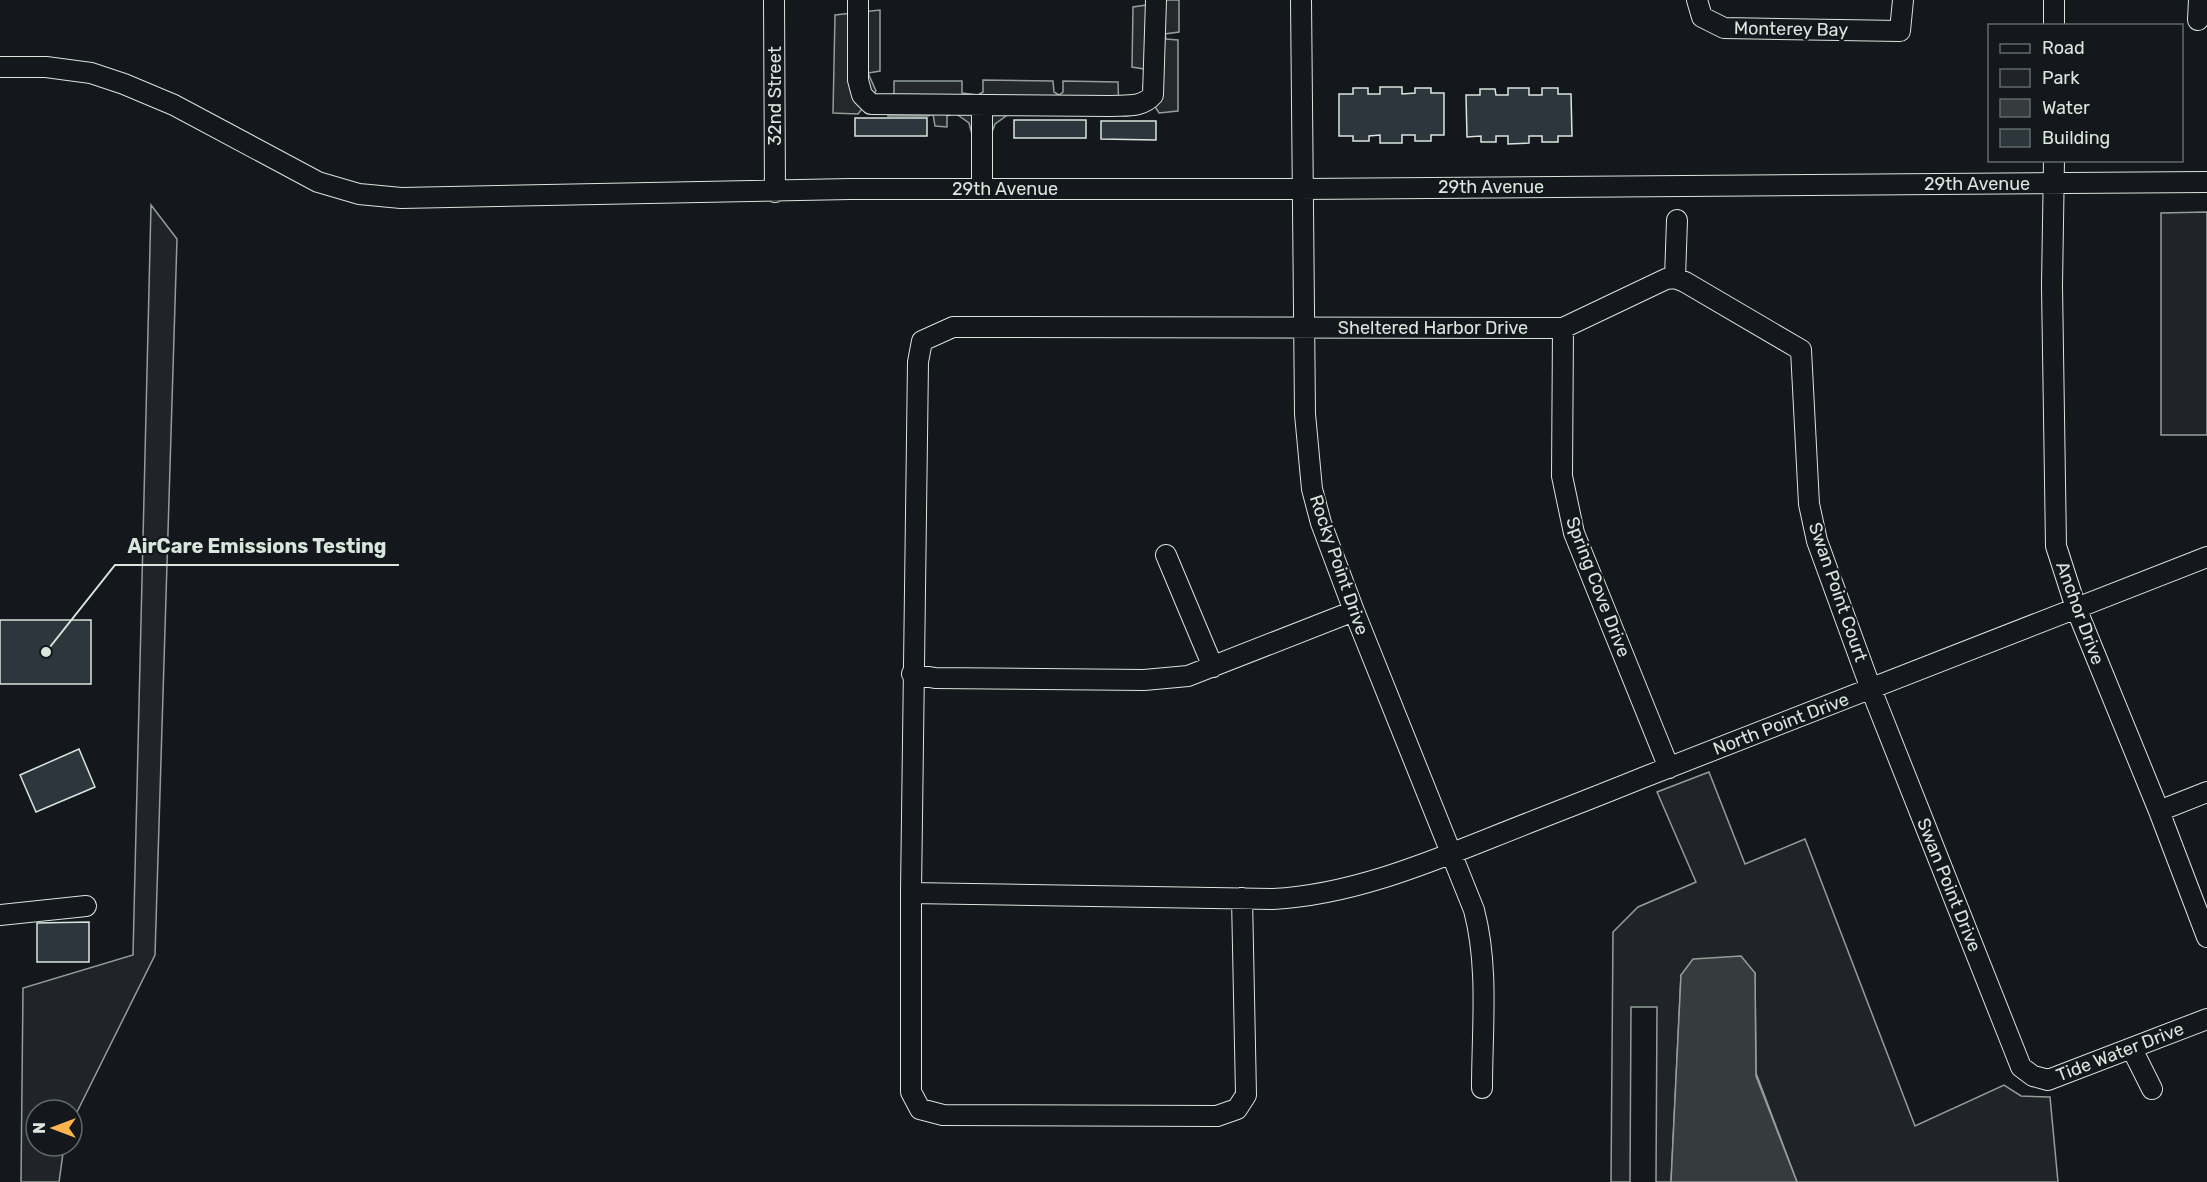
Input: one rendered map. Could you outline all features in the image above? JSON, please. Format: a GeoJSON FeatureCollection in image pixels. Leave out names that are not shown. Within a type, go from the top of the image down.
{"type":"FeatureCollection","features":[{"type":"Feature","properties":{"kind":"street","name":"32nd Street"},"geometry":{"type":"LineString","coordinates":[[774,0],[776,192]]}},
{"type":"Feature","properties":{"kind":"street"},"geometry":{"type":"LineString","coordinates":[[858,0],[858,80],[862,94],[871,104],[982,106],[1127,105],[1148,101],[1154,95],[1155,85],[1156,0]]}},
{"type":"Feature","properties":{"kind":"street","name":"Rocky Point Drive"},"geometry":{"type":"LineString","coordinates":[[1302,0],[1303,328],[1306,451],[1312,489],[1321,523],[1354,611],[1474,910],[1481,938],[1482,1089]]}},
{"type":"Feature","properties":{"kind":"street","name":"Monterey Bay"},"geometry":{"type":"LineString","coordinates":[[1697,0],[1702,17],[1724,28],[1900,31],[1903,0]]}},
{"type":"Feature","properties":{"kind":"street"},"geometry":{"type":"LineString","coordinates":[[2054,0],[2054,24]]}},
{"type":"Feature","properties":{"kind":"street"},"geometry":{"type":"LineString","coordinates":[[2198,20],[2199,0]]}},
{"type":"Feature","properties":{"kind":"street","name":"29th Avenue"},"geometry":{"type":"LineString","coordinates":[[0,67],[57,69],[91,74],[124,84],[174,105],[318,182],[359,195],[462,198],[850,189],[1302,189],[2207,182]]}},
{"type":"Feature","properties":{"kind":"street"},"geometry":{"type":"LineString","coordinates":[[982,106],[982,189]]}},
{"type":"Feature","properties":{"kind":"street","name":"Anchor Drive"},"geometry":{"type":"LineString","coordinates":[[2054,162],[2054,514],[2056,546],[2076,608],[2159,811],[2207,937]]}},
{"type":"Feature","properties":{"kind":"street"},"geometry":{"type":"LineString","coordinates":[[1563,328],[1665,279],[1675,278],[1677,220]]}},
{"type":"Feature","properties":{"kind":"street","name":"Swan Point Court"},"geometry":{"type":"LineString","coordinates":[[1675,278],[1801,350],[1809,504],[1831,583],[1871,689]]}},
{"type":"Feature","properties":{"kind":"street","name":"Sheltered Harbor Drive"},"geometry":{"type":"LineString","coordinates":[[912,674],[918,362],[922,341],[953,327],[1563,328]]}},
{"type":"Feature","properties":{"kind":"street","name":"Spring Cove Drive"},"geometry":{"type":"LineString","coordinates":[[1563,328],[1562,476],[1566,500],[1574,533],[1669,768]]}},
{"type":"Feature","properties":{"kind":"street"},"geometry":{"type":"LineString","coordinates":[[1166,555],[1213,667]]}},
{"type":"Feature","properties":{"kind":"street","name":"North Point Drive"},"geometry":{"type":"LineString","coordinates":[[911,893],[1242,898],[1302,897],[1354,887],[1450,854],[2207,556]]}},
{"type":"Feature","properties":{"kind":"street"},"geometry":{"type":"LineString","coordinates":[[1242,898],[1246,1095],[1237,1109],[1217,1116],[943,1115],[920,1109],[911,1092],[912,674],[936,678],[1144,680],[1188,676],[1354,611]]}},
{"type":"Feature","properties":{"kind":"street","name":"Swan Point Drive"},"geometry":{"type":"LineString","coordinates":[[1871,689],[2017,1058],[2021,1066],[2033,1076]]}},
{"type":"Feature","properties":{"kind":"street"},"geometry":{"type":"LineString","coordinates":[[2159,811],[2207,792]]}},
{"type":"Feature","properties":{"kind":"street"},"geometry":{"type":"LineString","coordinates":[[0,915],[86,906]]}},
{"type":"Feature","properties":{"kind":"street","name":"Tide Water Drive"},"geometry":{"type":"LineString","coordinates":[[2033,1076],[2048,1080],[2207,1019]]}},
{"type":"Feature","properties":{"kind":"street"},"geometry":{"type":"LineString","coordinates":[[2132,1049],[2152,1089]]}},
{"type":"Feature","properties":{"kind":"green space"},"geometry":{"type":"Polygon","coordinates":[[[151,205],[177,239],[155,955],[84,1098],[24,1098],[24,1158],[62,1158],[59,1182],[21,1182],[23,988],[133,955],[151,205]]]}},
{"type":"Feature","properties":{"kind":"green space"},"geometry":{"type":"Polygon","coordinates":[[[2207,212],[2207,435],[2161,435],[2161,213],[2207,212]]]}},
{"type":"Feature","properties":{"kind":"green space"},"geometry":{"type":"Polygon","coordinates":[[[1709,772],[1745,864],[1805,839],[1915,1126],[2004,1085],[2021,1096],[2050,1097],[2058,1182],[1797,1182],[1756,1073],[1755,973],[1681,975],[1671,1182],[1656,1182],[1657,1007],[1631,1007],[1630,1182],[1611,1182],[1613,932],[1638,907],[1696,882],[1657,792],[1709,772]]]}},
{"type":"Feature","properties":{"kind":"shaded area"},"geometry":{"type":"Polygon","coordinates":[[[1146,0],[1179,0],[1179,32],[1165,34],[1166,39],[1178,40],[1178,111],[1159,113],[1143,87],[1144,69],[1132,67],[1133,7],[1146,5],[1146,0]]]}},
{"type":"Feature","properties":{"kind":"shaded area"},"geometry":{"type":"Polygon","coordinates":[[[880,10],[880,71],[868,73],[876,91],[858,114],[833,113],[835,15],[880,10]]]}},
{"type":"Feature","properties":{"kind":"shaded area"},"geometry":{"type":"Polygon","coordinates":[[[983,80],[1053,81],[1054,92],[1059,95],[1063,92],[1063,81],[1118,82],[1119,114],[1009,114],[995,124],[990,138],[973,138],[969,123],[955,113],[947,116],[947,127],[935,126],[933,114],[888,116],[889,95],[894,94],[894,81],[962,81],[962,93],[978,95],[983,92],[983,80]]]}},
{"type":"Feature","properties":{"kind":"water"},"geometry":{"type":"Polygon","coordinates":[[[1741,956],[1755,973],[1756,1076],[1797,1182],[1671,1182],[1681,975],[1693,959],[1741,956]]]}},
{"type":"Feature","properties":{"kind":"building"},"geometry":{"type":"Polygon","coordinates":[[[1380,87],[1402,87],[1402,94],[1415,93],[1415,88],[1431,88],[1431,93],[1444,93],[1444,135],[1431,135],[1431,141],[1415,141],[1415,135],[1402,135],[1402,143],[1380,143],[1380,135],[1369,136],[1369,141],[1353,141],[1353,136],[1339,136],[1339,94],[1353,94],[1353,88],[1368,88],[1368,94],[1380,94],[1380,87]]]}},
{"type":"Feature","properties":{"kind":"building"},"geometry":{"type":"Polygon","coordinates":[[[1508,88],[1529,88],[1529,95],[1542,95],[1542,88],[1558,88],[1558,94],[1571,94],[1572,136],[1558,136],[1558,142],[1542,142],[1542,136],[1529,136],[1529,143],[1508,144],[1508,136],[1496,136],[1496,142],[1481,142],[1481,136],[1467,137],[1466,95],[1480,95],[1480,89],[1495,89],[1496,95],[1508,95],[1508,88]]]}},
{"type":"Feature","properties":{"kind":"building"},"geometry":{"type":"Polygon","coordinates":[[[855,118],[927,118],[927,136],[855,136],[855,118]]]}},
{"type":"Feature","properties":{"kind":"building"},"geometry":{"type":"Polygon","coordinates":[[[1014,120],[1086,120],[1086,138],[1014,138],[1014,120]]]}},
{"type":"Feature","properties":{"kind":"building"},"geometry":{"type":"Polygon","coordinates":[[[1101,121],[1156,121],[1156,140],[1101,139],[1101,121]]]}},
{"type":"Feature","properties":{"kind":"building"},"geometry":{"type":"Polygon","coordinates":[[[0,620],[91,620],[91,684],[0,684],[0,620]]]}},
{"type":"Feature","properties":{"kind":"building"},"geometry":{"type":"Polygon","coordinates":[[[79,749],[95,787],[36,812],[20,775],[79,749]]]}},
{"type":"Feature","properties":{"kind":"building"},"geometry":{"type":"Polygon","coordinates":[[[89,922],[89,962],[37,962],[37,923],[89,922]]]}},
{"type":"Feature","properties":{"kind":"place","name":"AirCare Emissions Testing"},"geometry":{"type":"Point","coordinates":[46,652]}}]}
